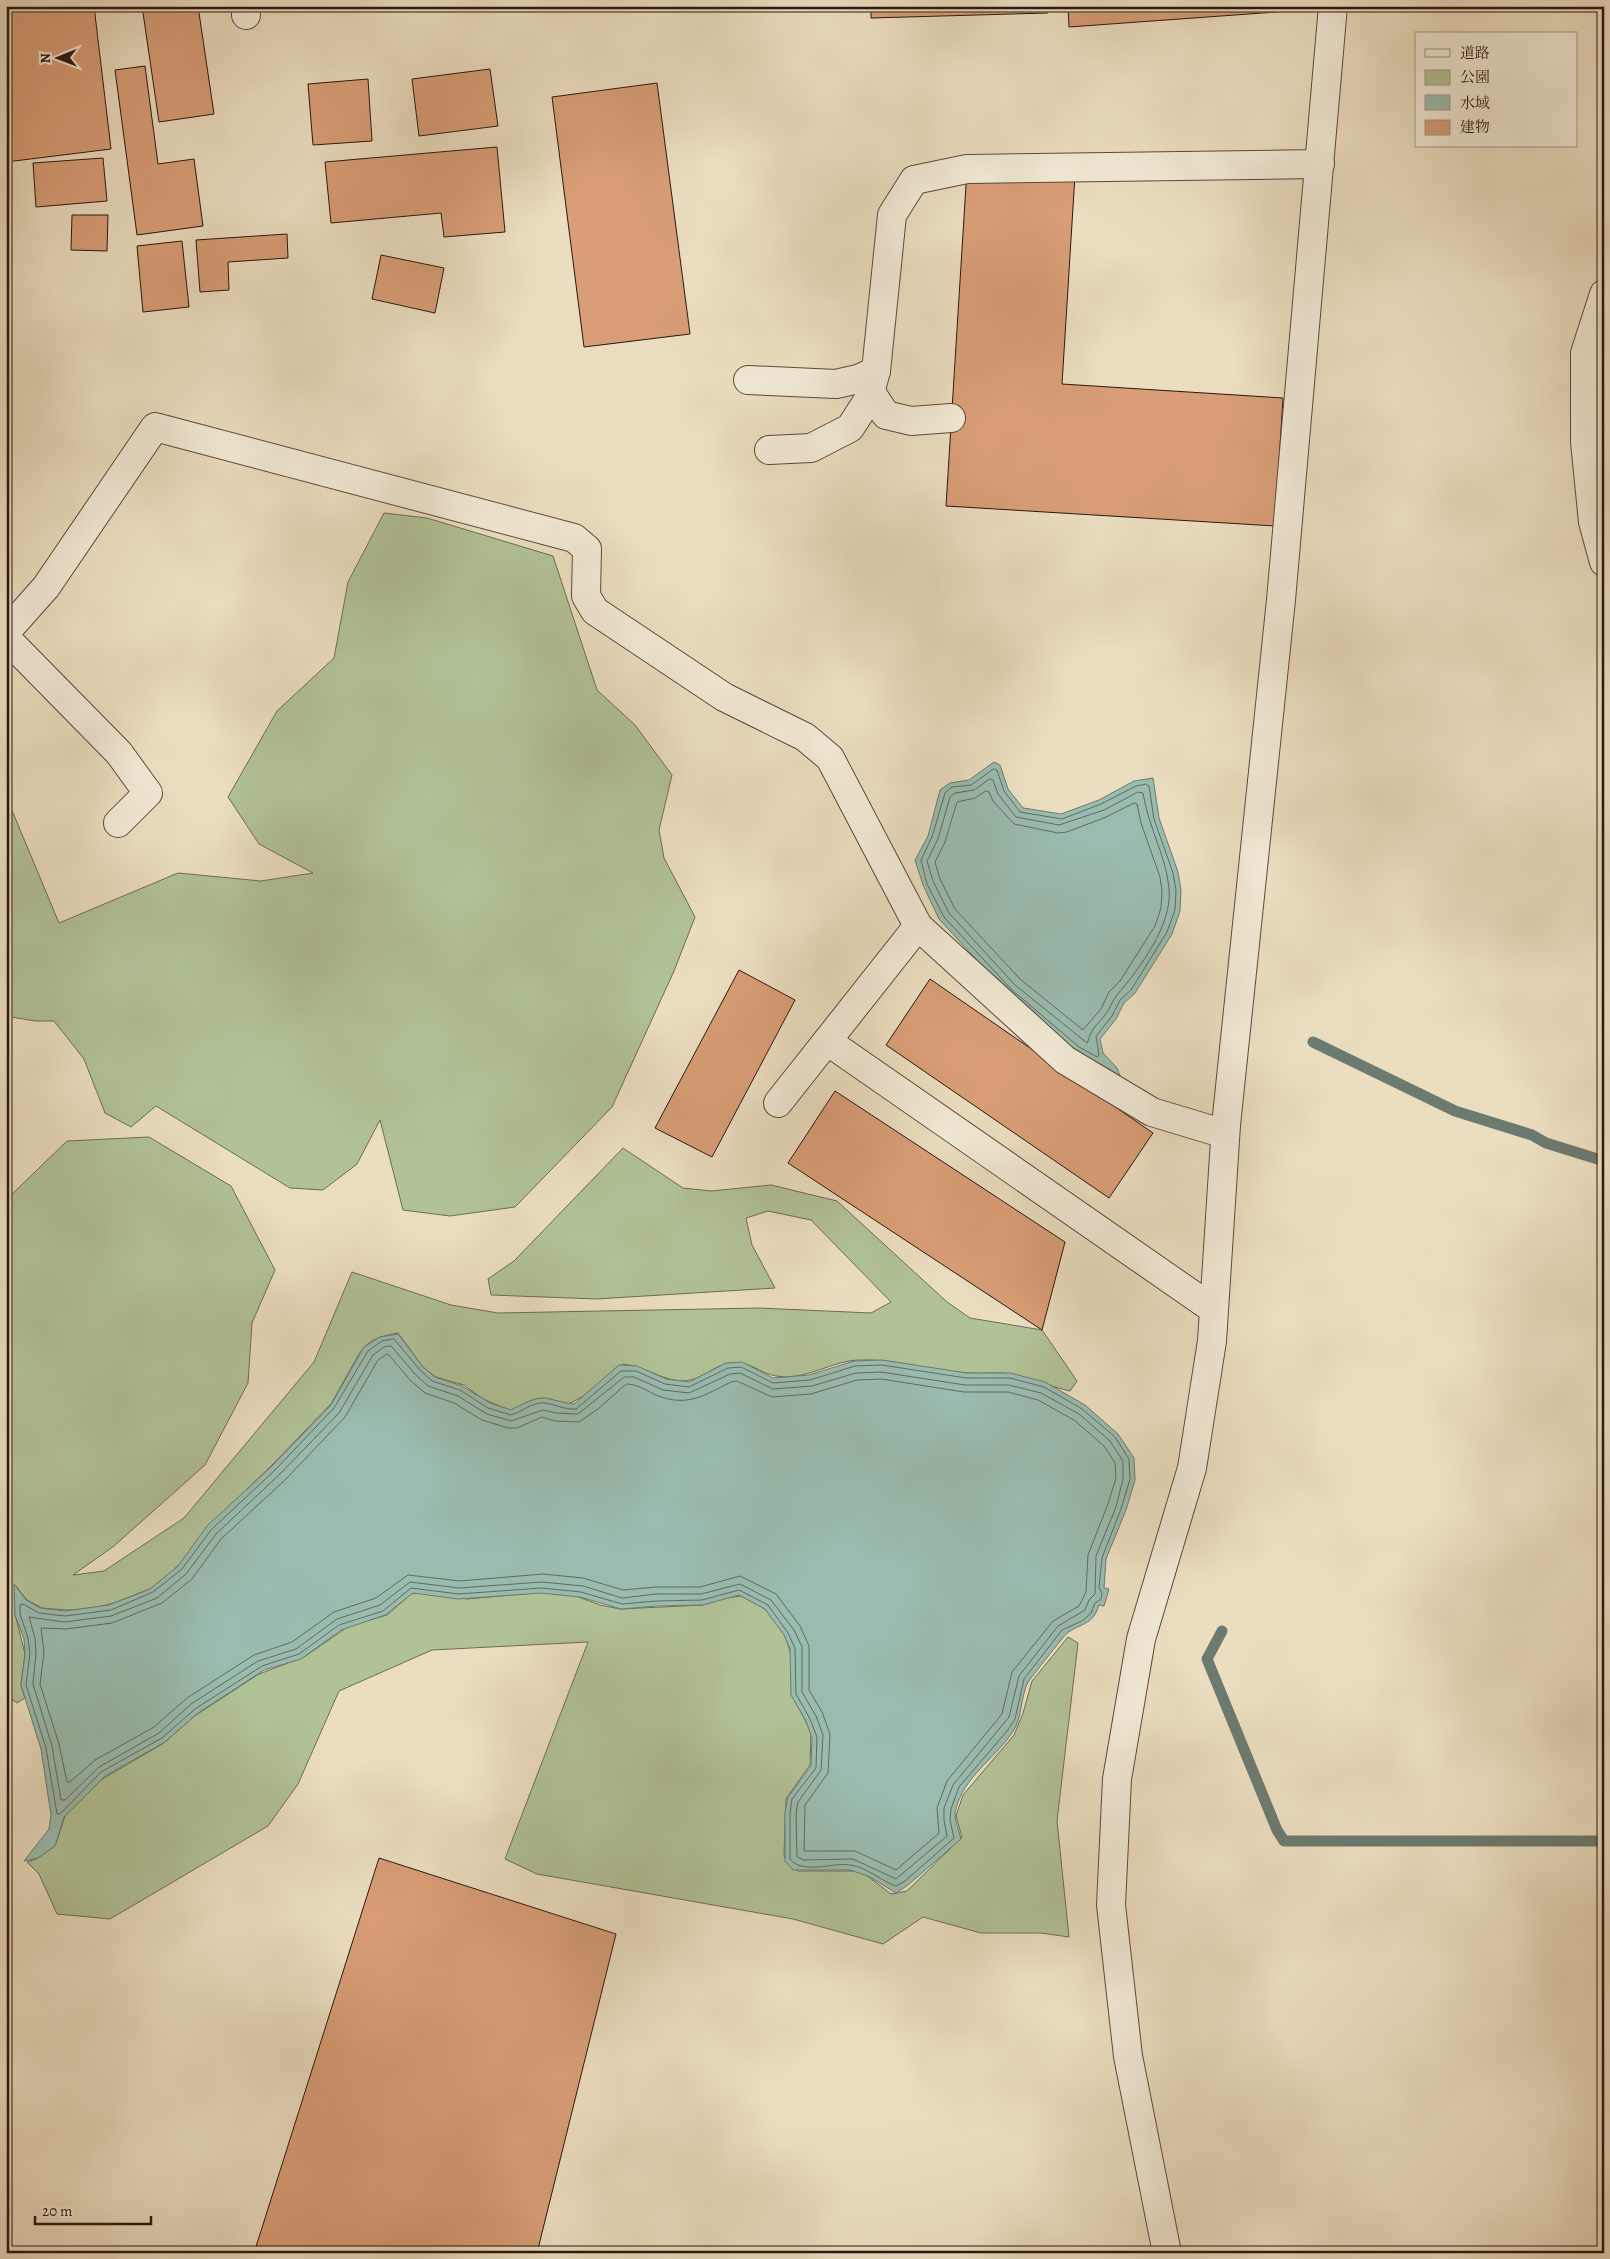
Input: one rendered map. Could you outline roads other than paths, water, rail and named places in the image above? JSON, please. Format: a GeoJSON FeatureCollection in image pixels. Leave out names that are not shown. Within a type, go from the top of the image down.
{"type":"FeatureCollection","features":[{"type":"Feature","properties":{"kind":"street"},"geometry":{"type":"LineString","coordinates":[[1167,2253],[1128,2056],[1110,1905],[1117,1780],[1141,1639],[1192,1468],[1212,1340],[1225,1134],[1281,600],[1333,6]]}},
{"type":"Feature","properties":{"kind":"street"},"geometry":{"type":"LineString","coordinates":[[770,450],[811,448],[850,428],[868,400],[873,381],[892,215],[914,180],[967,169],[1320,164]]}},
{"type":"Feature","properties":{"kind":"street"},"geometry":{"type":"LineString","coordinates":[[1604,294],[1585,353],[1585,442],[1593,522],[1604,562]]}},
{"type":"Feature","properties":{"kind":"street"},"geometry":{"type":"LineString","coordinates":[[748,380],[836,384],[858,379],[873,381]]}},
{"type":"Feature","properties":{"kind":"street"},"geometry":{"type":"LineString","coordinates":[[873,381],[886,415],[911,421],[951,418]]}},
{"type":"Feature","properties":{"kind":"street"},"geometry":{"type":"LineString","coordinates":[[6,632],[46,587],[155,428],[574,538],[587,549],[586,596],[595,611],[724,697],[805,736],[830,758],[918,926],[1065,1060],[1152,1112],[1225,1134]]}},
{"type":"Feature","properties":{"kind":"street"},"geometry":{"type":"LineString","coordinates":[[6,638],[119,753],[148,793],[118,823]]}},
{"type":"Feature","properties":{"kind":"street"},"geometry":{"type":"LineString","coordinates":[[778,1103],[918,926]]}},
{"type":"Feature","properties":{"kind":"street"},"geometry":{"type":"LineString","coordinates":[[827,1041],[1213,1308]]}},
{"type":"Feature","properties":{"kind":"water"},"geometry":{"type":"Polygon","coordinates":[[[994,762],[1000,765],[1008,789],[1023,808],[1061,814],[1099,800],[1134,781],[1153,778],[1159,818],[1178,872],[1181,890],[1180,911],[1172,934],[1135,993],[1124,1003],[1116,1019],[1100,1039],[1103,1053],[1117,1068],[1123,1083],[1076,1051],[1007,993],[939,919],[923,885],[915,860],[928,836],[940,790],[950,783],[969,780],[994,762]]]}},
{"type":"Feature","properties":{"kind":"water"},"geometry":{"type":"Polygon","coordinates":[[[398,1334],[423,1367],[435,1377],[462,1386],[490,1403],[511,1410],[541,1398],[574,1404],[619,1365],[637,1366],[666,1379],[689,1382],[726,1363],[742,1362],[773,1378],[809,1375],[854,1361],[882,1360],[967,1373],[1010,1373],[1045,1382],[1085,1405],[1118,1434],[1134,1458],[1135,1480],[1126,1510],[1106,1559],[1104,1588],[1109,1589],[1104,1606],[1099,1605],[1089,1621],[1066,1634],[1028,1682],[1016,1727],[972,1778],[960,1798],[955,1816],[961,1839],[908,1885],[896,1893],[870,1877],[850,1870],[793,1870],[785,1861],[785,1812],[788,1797],[811,1766],[812,1738],[806,1721],[791,1695],[790,1649],[784,1635],[765,1609],[739,1595],[703,1605],[621,1609],[580,1597],[541,1593],[458,1599],[413,1593],[385,1615],[341,1630],[301,1659],[264,1670],[198,1713],[165,1742],[105,1776],[64,1817],[55,1846],[38,1858],[24,1861],[49,1829],[51,1815],[41,1749],[21,1685],[25,1654],[24,1639],[15,1615],[14,1584],[26,1600],[40,1608],[65,1611],[109,1605],[150,1589],[178,1566],[207,1526],[272,1466],[331,1405],[364,1347],[380,1337],[398,1334]]]}},
{"type":"Feature","properties":{"kind":"waterway"},"geometry":{"type":"LineString","coordinates":[[1313,1042],[1455,1111],[1532,1135],[1546,1143],[1604,1161]]}},
{"type":"Feature","properties":{"kind":"waterway"},"geometry":{"type":"LineString","coordinates":[[1222,1631],[1207,1659],[1277,1830],[1284,1841],[1604,1841]]}}]}
